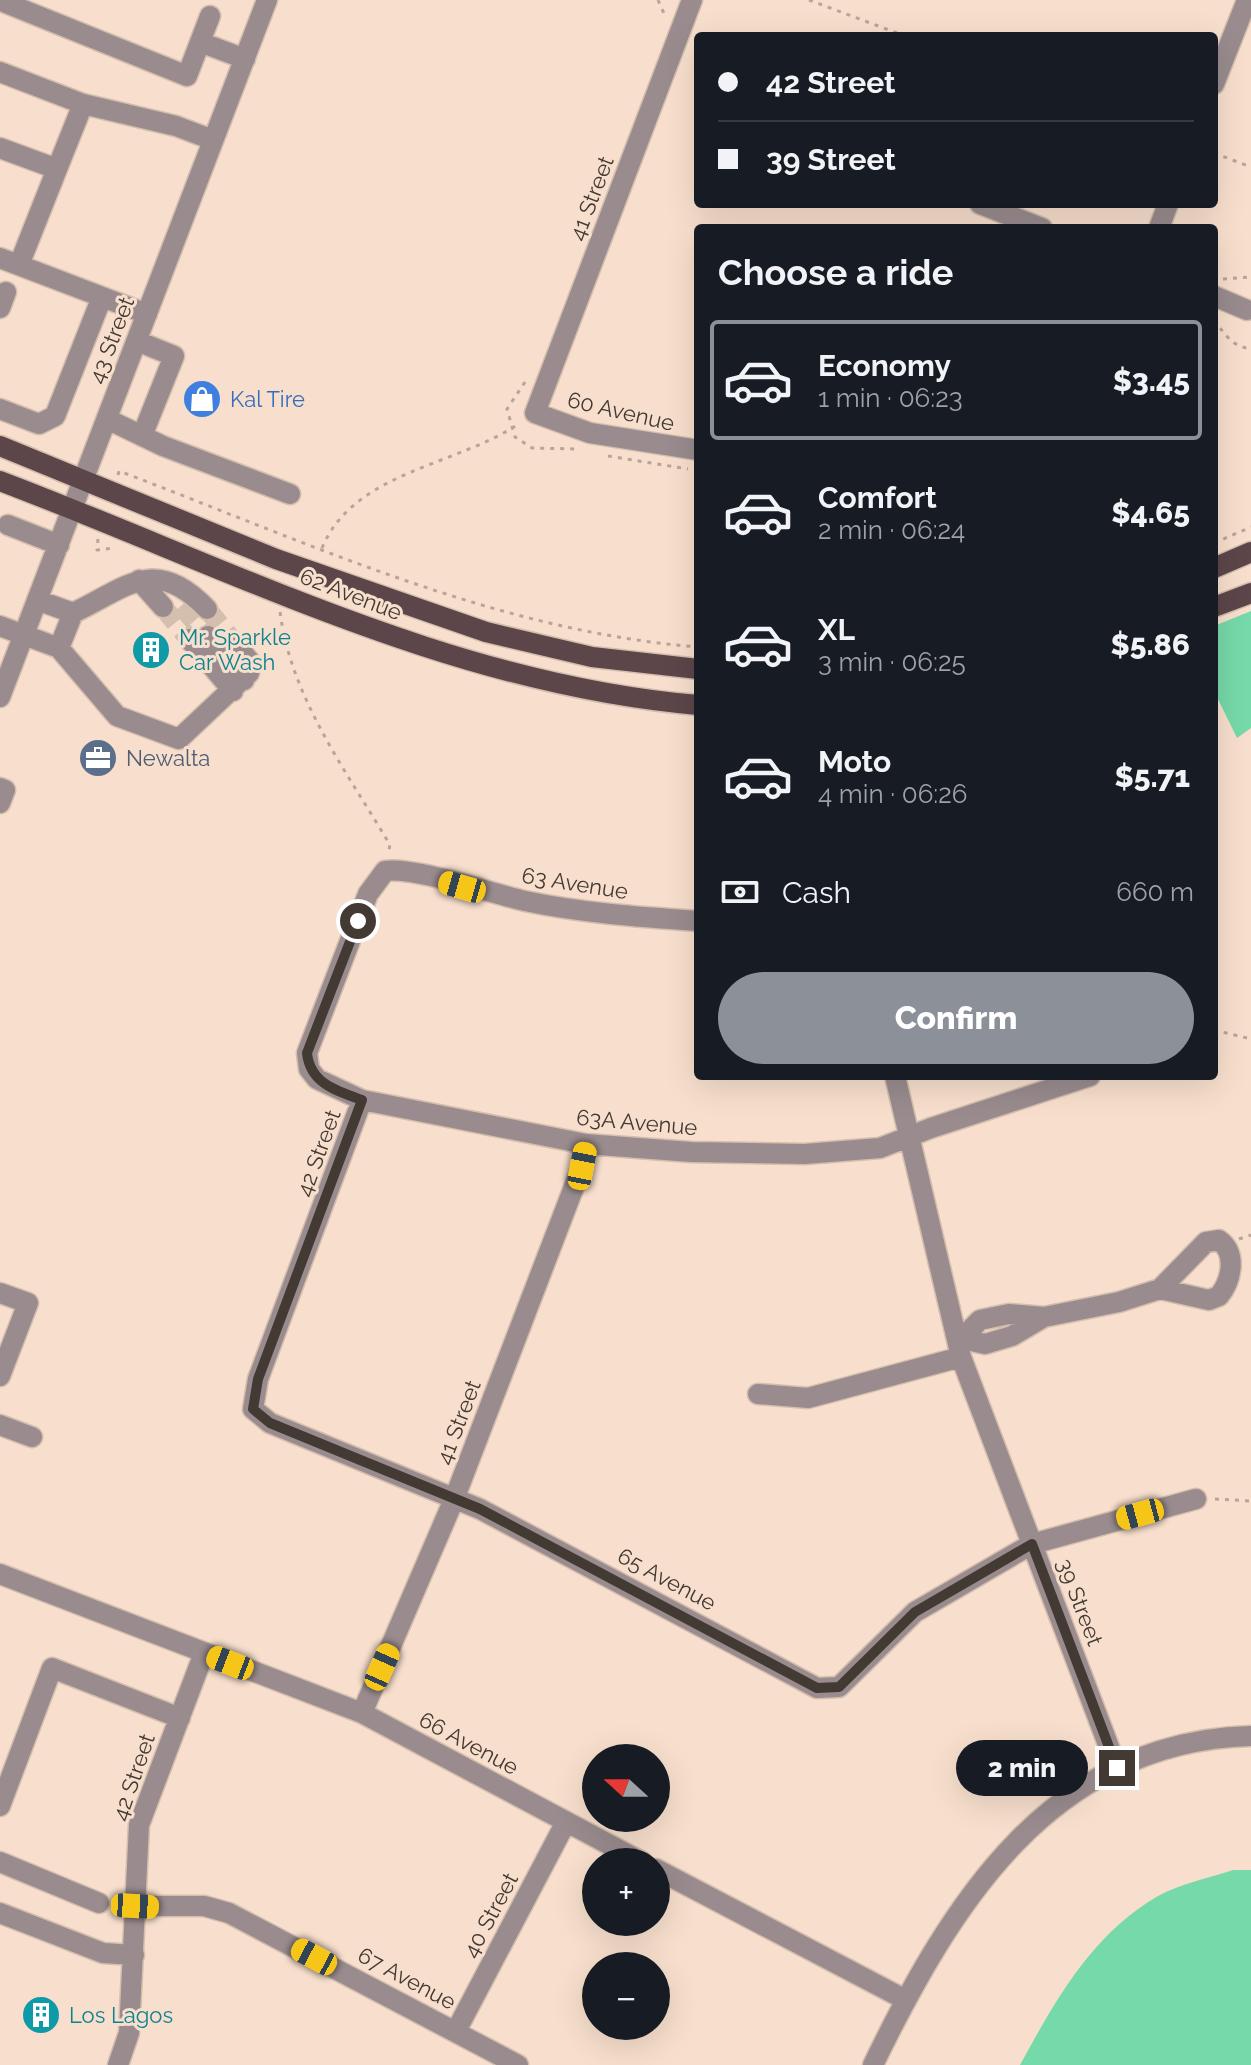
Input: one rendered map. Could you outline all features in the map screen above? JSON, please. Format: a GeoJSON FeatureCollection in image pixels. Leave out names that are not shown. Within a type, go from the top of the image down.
{"type":"FeatureCollection","features":[{"type":"Feature","properties":{"kind":"main road","name":"62 Avenue"},"geometry":{"type":"LineString","coordinates":[[0,446],[276,559],[498,636],[592,657],[694,669]]}},
{"type":"Feature","properties":{"kind":"main road","name":"62 Avenue"},"geometry":{"type":"LineString","coordinates":[[0,481],[366,626],[475,665],[598,694],[694,705]]}},
{"type":"Feature","properties":{"kind":"main road"},"geometry":{"type":"LineString","coordinates":[[1218,566],[1251,552]]}},
{"type":"Feature","properties":{"kind":"main road"},"geometry":{"type":"LineString","coordinates":[[1218,605],[1251,593]]}},
{"type":"Feature","properties":{"kind":"street"},"geometry":{"type":"LineString","coordinates":[[7,0],[6,3],[92,40],[187,76],[210,16]]}},
{"type":"Feature","properties":{"kind":"street","name":"43 Street"},"geometry":{"type":"LineString","coordinates":[[2,687],[267,0]]}},
{"type":"Feature","properties":{"kind":"street","name":"41 Street"},"geometry":{"type":"LineString","coordinates":[[535,413],[692,0]]}},
{"type":"Feature","properties":{"kind":"street"},"geometry":{"type":"LineString","coordinates":[[1218,71],[1240,2]]}},
{"type":"Feature","properties":{"kind":"street"},"geometry":{"type":"LineString","coordinates":[[200,42],[245,59]]}},
{"type":"Feature","properties":{"kind":"street"},"geometry":{"type":"LineString","coordinates":[[0,72],[83,104],[176,126],[213,140]]}},
{"type":"Feature","properties":{"kind":"street"},"geometry":{"type":"LineString","coordinates":[[83,104],[57,169],[9,262],[147,314]]}},
{"type":"Feature","properties":{"kind":"street"},"geometry":{"type":"LineString","coordinates":[[0,148],[57,169]]}},
{"type":"Feature","properties":{"kind":"street"},"geometry":{"type":"LineString","coordinates":[[990,208],[1032,224]]}},
{"type":"Feature","properties":{"kind":"street"},"geometry":{"type":"LineString","coordinates":[[0,409],[39,424],[55,416],[102,297]]}},
{"type":"Feature","properties":{"kind":"street"},"geometry":{"type":"LineString","coordinates":[[1218,298],[1247,310]]}},
{"type":"Feature","properties":{"kind":"street"},"geometry":{"type":"LineString","coordinates":[[137,341],[174,356],[142,436]]}},
{"type":"Feature","properties":{"kind":"street","name":"60 Avenue"},"geometry":{"type":"LineString","coordinates":[[535,413],[590,433],[694,449]]}},
{"type":"Feature","properties":{"kind":"street"},"geometry":{"type":"LineString","coordinates":[[107,419],[142,436],[290,494]]}},
{"type":"Feature","properties":{"kind":"street"},"geometry":{"type":"LineString","coordinates":[[8,525],[59,545]]}},
{"type":"Feature","properties":{"kind":"street"},"geometry":{"type":"LineString","coordinates":[[148,580],[172,606]]}},
{"type":"Feature","properties":{"kind":"street"},"geometry":{"type":"LineString","coordinates":[[59,648],[73,613],[105,598],[122,585],[148,580],[190,591],[207,609]]}},
{"type":"Feature","properties":{"kind":"street"},"geometry":{"type":"LineString","coordinates":[[37,600],[73,613]]}},
{"type":"Feature","properties":{"kind":"street"},"geometry":{"type":"LineString","coordinates":[[0,626],[59,648],[117,716],[179,739],[243,678]]}},
{"type":"Feature","properties":{"kind":"street"},"geometry":{"type":"LineString","coordinates":[[198,637],[243,678]]}},
{"type":"Feature","properties":{"kind":"street"},"geometry":{"type":"LineString","coordinates":[[234,642],[243,678]]}},
{"type":"Feature","properties":{"kind":"street"},"geometry":{"type":"LineString","coordinates":[[0,788],[5,790],[0,803]]}},
{"type":"Feature","properties":{"kind":"street","name":"63 Avenue"},"geometry":{"type":"LineString","coordinates":[[401,869],[529,902],[586,911],[694,921]]}},
{"type":"Feature","properties":{"kind":"street","name":"42 Street"},"geometry":{"type":"LineString","coordinates":[[253,1409],[258,1379],[362,1100],[317,1079],[309,1069],[307,1053],[368,894],[385,871],[401,869]]}},
{"type":"Feature","properties":{"kind":"street","name":"39 Street"},"geometry":{"type":"LineString","coordinates":[[896,1080],[960,1344],[1117,1768]]}},
{"type":"Feature","properties":{"kind":"street","name":"63A Avenue"},"geometry":{"type":"LineString","coordinates":[[362,1100],[586,1144],[691,1152],[805,1154],[880,1148],[1078,1080]]}},
{"type":"Feature","properties":{"kind":"street","name":"41 Street"},"geometry":{"type":"LineString","coordinates":[[362,1713],[455,1497],[582,1166],[586,1144]]}},
{"type":"Feature","properties":{"kind":"street"},"geometry":{"type":"LineString","coordinates":[[758,1394],[808,1398],[960,1344],[980,1320],[1009,1314],[1044,1317],[1119,1302],[1160,1289]]}},
{"type":"Feature","properties":{"kind":"street"},"geometry":{"type":"LineString","coordinates":[[0,1293],[28,1303],[0,1376]]}},
{"type":"Feature","properties":{"kind":"street","name":"65 Avenue"},"geometry":{"type":"LineString","coordinates":[[253,1409],[270,1423],[455,1497],[817,1688],[839,1687],[915,1612],[1032,1544],[1196,1499]]}},
{"type":"Feature","properties":{"kind":"street"},"geometry":{"type":"LineString","coordinates":[[0,1425],[32,1437]]}},
{"type":"Feature","properties":{"kind":"street","name":"66 Avenue"},"geometry":{"type":"LineString","coordinates":[[0,1574],[362,1713],[615,1848]]}},
{"type":"Feature","properties":{"kind":"street","name":"42 Street"},"geometry":{"type":"LineString","coordinates":[[118,2065],[129,2033],[139,1825],[204,1653]]}},
{"type":"Feature","properties":{"kind":"street"},"geometry":{"type":"LineString","coordinates":[[0,1806],[52,1668],[180,1718]]}},
{"type":"Feature","properties":{"kind":"street"},"geometry":{"type":"LineString","coordinates":[[873,2065],[906,2000],[973,1889],[1013,1843],[1058,1803],[1117,1768],[1187,1744],[1251,1736]]}},
{"type":"Feature","properties":{"kind":"street","name":"40 Street"},"geometry":{"type":"LineString","coordinates":[[456,2031],[566,1822]]}},
{"type":"Feature","properties":{"kind":"street"},"geometry":{"type":"LineString","coordinates":[[0,1862],[99,1903]]}},
{"type":"Feature","properties":{"kind":"street"},"geometry":{"type":"LineString","coordinates":[[670,1876],[906,2000]]}},
{"type":"Feature","properties":{"kind":"street","name":"67 Avenue"},"geometry":{"type":"LineString","coordinates":[[135,1906],[204,1906],[229,1913],[518,2065]]}},
{"type":"Feature","properties":{"kind":"street"},"geometry":{"type":"LineString","coordinates":[[0,1913],[103,1953],[134,1955]]}},
{"type":"Feature","properties":{"kind":"path"},"geometry":{"type":"LineString","coordinates":[[809,0],[894,32]]}},
{"type":"Feature","properties":{"kind":"path"},"geometry":{"type":"LineString","coordinates":[[1218,155],[1251,167]]}},
{"type":"Feature","properties":{"kind":"path"},"geometry":{"type":"LineString","coordinates":[[1218,278],[1251,277]]}},
{"type":"Feature","properties":{"kind":"path"},"geometry":{"type":"LineString","coordinates":[[1218,326],[1238,347],[1251,349]]}},
{"type":"Feature","properties":{"kind":"path"},"geometry":{"type":"LineString","coordinates":[[322,548],[340,517],[381,487],[511,429]]}},
{"type":"Feature","properties":{"kind":"path"},"geometry":{"type":"LineString","coordinates":[[119,471],[416,584],[544,623],[694,646]]}},
{"type":"Feature","properties":{"kind":"path"},"geometry":{"type":"LineString","coordinates":[[1218,541],[1251,527]]}},
{"type":"Feature","properties":{"kind":"path"},"geometry":{"type":"LineString","coordinates":[[96,547],[124,550]]}},
{"type":"Feature","properties":{"kind":"path"},"geometry":{"type":"LineString","coordinates":[[280,610],[290,665],[304,696],[390,845]]}},
{"type":"Feature","properties":{"kind":"path"},"geometry":{"type":"LineString","coordinates":[[1218,1031],[1251,1039]]}},
{"type":"Feature","properties":{"kind":"path"},"geometry":{"type":"LineString","coordinates":[[1196,1499],[1251,1501]]}},
{"type":"Feature","properties":{"kind":"green space"},"geometry":{"type":"Polygon","coordinates":[[[1251,611],[1251,728],[1237,738],[1218,699],[1218,624],[1251,611]]]}},
{"type":"Feature","properties":{"kind":"green space"},"geometry":{"type":"Polygon","coordinates":[[[1233,1870],[1251,1870],[1251,2065],[1020,2065],[1077,1971],[1114,1929],[1158,1896],[1233,1870]]]}},
{"type":"Feature","properties":{"kind":"tunnel"},"geometry":{"type":"LineString","coordinates":[[181,606],[208,636]]}},
{"type":"Feature","properties":{"kind":"tunnel"},"geometry":{"type":"LineString","coordinates":[[163,607],[189,639]]}},
{"type":"Feature","properties":{"kind":"tunnel"},"geometry":{"type":"LineString","coordinates":[[207,609],[234,642]]}},
{"type":"Feature","properties":{"kind":"place","name":"Kal Tire"},"geometry":{"type":"Point","coordinates":[202,399]}},
{"type":"Feature","properties":{"kind":"place","name":"Mr. Sparkle Car Wash"},"geometry":{"type":"Point","coordinates":[151,650]}},
{"type":"Feature","properties":{"kind":"place","name":"Newalta"},"geometry":{"type":"Point","coordinates":[98,758]}},
{"type":"Feature","properties":{"kind":"place","name":"Los Lagos"},"geometry":{"type":"Point","coordinates":[41,2015]}},
{"type":"Feature","properties":{"kind":"route"},"geometry":{"type":"LineString","coordinates":[[358,921],[307,1053],[309,1069],[317,1079],[362,1100],[258,1379],[253,1409],[270,1423],[480,1509],[817,1688],[839,1687],[915,1612],[1032,1544],[1117,1768]]}}]}
